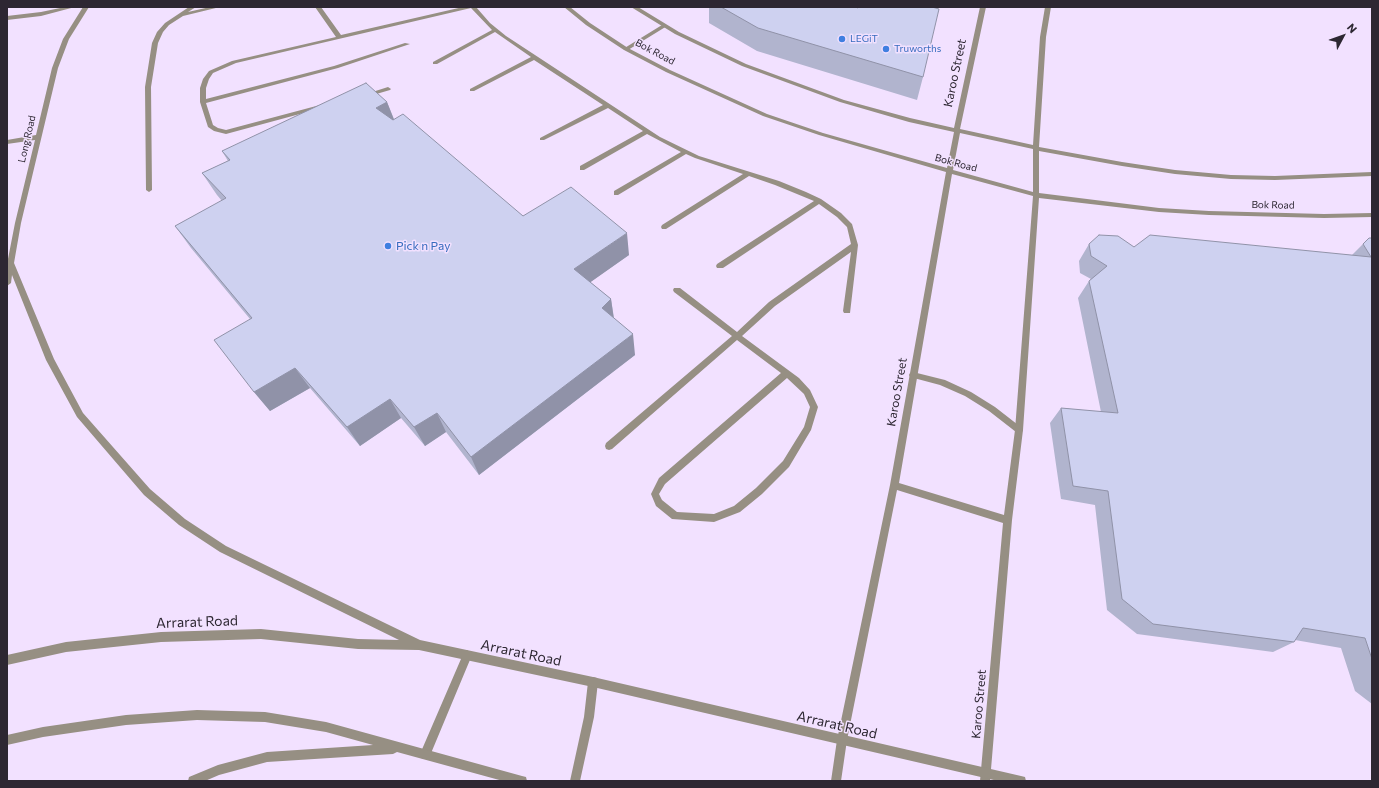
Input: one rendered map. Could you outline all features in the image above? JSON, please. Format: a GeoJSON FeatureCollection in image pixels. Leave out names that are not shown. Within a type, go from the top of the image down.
{"type":"FeatureCollection","features":[{"type":"Feature","properties":{"kind":"street"},"geometry":{"type":"LineString","coordinates":[[7,18],[41,14],[72,7]]}},
{"type":"Feature","properties":{"kind":"street","name":"Long Road"},"geometry":{"type":"LineString","coordinates":[[7,283],[18,223],[55,68],[66,38],[86,7]]}},
{"type":"Feature","properties":{"kind":"street"},"geometry":{"type":"LineString","coordinates":[[149,190],[148,87],[155,43],[160,32],[192,7]]}},
{"type":"Feature","properties":{"kind":"street"},"geometry":{"type":"LineString","coordinates":[[176,18],[216,7]]}},
{"type":"Feature","properties":{"kind":"street"},"geometry":{"type":"LineString","coordinates":[[318,7],[339,37]]}},
{"type":"Feature","properties":{"kind":"street"},"geometry":{"type":"LineString","coordinates":[[328,105],[226,132],[216,130],[210,126],[203,102],[203,88],[206,78],[211,72],[223,66],[248,58],[472,7],[479,16],[495,30],[535,58],[648,131],[684,152],[777,183],[819,201],[839,215],[850,226],[855,245],[847,311]]}},
{"type":"Feature","properties":{"kind":"street","name":"Bok Road"},"geometry":{"type":"LineString","coordinates":[[567,7],[588,24],[626,49],[702,88],[765,115],[821,134],[950,172],[1036,195],[1159,210],[1209,214],[1317,216],[1372,215]]}},
{"type":"Feature","properties":{"kind":"street"},"geometry":{"type":"LineString","coordinates":[[634,7],[664,26],[744,65],[808,89],[909,120],[1036,148],[1175,172],[1231,177],[1315,177],[1372,174]]}},
{"type":"Feature","properties":{"kind":"street","name":"Karoo Street"},"geometry":{"type":"LineString","coordinates":[[836,781],[842,740],[894,485],[957,130],[983,7]]}},
{"type":"Feature","properties":{"kind":"street","name":"Karoo Street"},"geometry":{"type":"LineString","coordinates":[[985,777],[1008,520],[1019,430],[1036,195],[1036,148],[1043,37],[1048,7]]}},
{"type":"Feature","properties":{"kind":"street"},"geometry":{"type":"LineString","coordinates":[[626,49],[664,26]]}},
{"type":"Feature","properties":{"kind":"street"},"geometry":{"type":"LineString","coordinates":[[435,63],[495,30]]}},
{"type":"Feature","properties":{"kind":"street"},"geometry":{"type":"LineString","coordinates":[[203,102],[336,67],[407,44]]}},
{"type":"Feature","properties":{"kind":"street"},"geometry":{"type":"LineString","coordinates":[[472,90],[535,58]]}},
{"type":"Feature","properties":{"kind":"street"},"geometry":{"type":"LineString","coordinates":[[357,97],[388,89]]}},
{"type":"Feature","properties":{"kind":"street"},"geometry":{"type":"LineString","coordinates":[[542,139],[608,105]]}},
{"type":"Feature","properties":{"kind":"street"},"geometry":{"type":"LineString","coordinates":[[582,168],[648,131]]}},
{"type":"Feature","properties":{"kind":"street"},"geometry":{"type":"LineString","coordinates":[[7,142],[38,137]]}},
{"type":"Feature","properties":{"kind":"street"},"geometry":{"type":"LineString","coordinates":[[616,193],[684,152]]}},
{"type":"Feature","properties":{"kind":"street"},"geometry":{"type":"LineString","coordinates":[[664,227],[748,174]]}},
{"type":"Feature","properties":{"kind":"street"},"geometry":{"type":"LineString","coordinates":[[720,266],[819,201]]}},
{"type":"Feature","properties":{"kind":"street"},"geometry":{"type":"LineString","coordinates":[[609,446],[772,304],[855,245]]}},
{"type":"Feature","properties":{"kind":"street"},"geometry":{"type":"LineString","coordinates":[[11,263],[50,360],[80,415],[147,492],[182,522],[223,549],[419,645]]}},
{"type":"Feature","properties":{"kind":"street"},"geometry":{"type":"LineString","coordinates":[[676,290],[787,373],[807,392],[814,407],[808,428],[786,464],[759,491],[737,508],[714,518],[675,516],[659,502],[655,494],[662,481],[787,373]]}},
{"type":"Feature","properties":{"kind":"street"},"geometry":{"type":"LineString","coordinates":[[913,375],[942,382],[968,394],[992,409],[1019,430]]}},
{"type":"Feature","properties":{"kind":"street"},"geometry":{"type":"LineString","coordinates":[[894,485],[1008,520]]}},
{"type":"Feature","properties":{"kind":"street","name":"Arrarat Road"},"geometry":{"type":"LineString","coordinates":[[7,660],[66,647],[162,637],[261,634],[358,644],[419,645],[593,682],[842,740],[985,777],[1022,781]]}},
{"type":"Feature","properties":{"kind":"street"},"geometry":{"type":"LineString","coordinates":[[425,754],[467,655]]}},
{"type":"Feature","properties":{"kind":"street"},"geometry":{"type":"LineString","coordinates":[[575,781],[589,716],[593,682]]}},
{"type":"Feature","properties":{"kind":"street"},"geometry":{"type":"LineString","coordinates":[[7,740],[43,732],[126,720],[197,715],[265,717],[326,727],[522,781]]}},
{"type":"Feature","properties":{"kind":"street"},"geometry":{"type":"LineString","coordinates":[[193,781],[218,770],[267,757],[400,748]]}},
{"type":"Feature","properties":{"kind":"building"},"geometry":{"type":"Polygon","coordinates":[[[721,7],[932,7],[939,9],[923,77],[758,28],[721,7]]]}},
{"type":"Feature","properties":{"kind":"building"},"geometry":{"type":"Polygon","coordinates":[[[366,83],[387,102],[376,108],[393,120],[403,114],[523,216],[571,187],[627,233],[574,269],[611,299],[602,308],[633,334],[471,457],[437,413],[414,427],[390,399],[347,427],[295,368],[254,392],[214,340],[252,318],[175,226],[226,198],[202,173],[230,160],[222,151],[366,83]]]}},
{"type":"Feature","properties":{"kind":"building"},"geometry":{"type":"Polygon","coordinates":[[[1099,235],[1118,236],[1134,247],[1150,235],[1371,257],[1363,244],[1369,238],[1372,238],[1372,659],[1365,638],[1303,628],[1294,642],[1153,624],[1122,599],[1108,491],[1073,486],[1061,408],[1118,413],[1089,281],[1107,266],[1091,256],[1089,244],[1099,235]]]}},
{"type":"Feature","properties":{"kind":"place","name":"LEGiT"},"geometry":{"type":"Point","coordinates":[842,39]}},
{"type":"Feature","properties":{"kind":"place","name":"Truworths"},"geometry":{"type":"Point","coordinates":[886,49]}},
{"type":"Feature","properties":{"kind":"place","name":"Pick n Pay"},"geometry":{"type":"Point","coordinates":[388,246]}}]}
